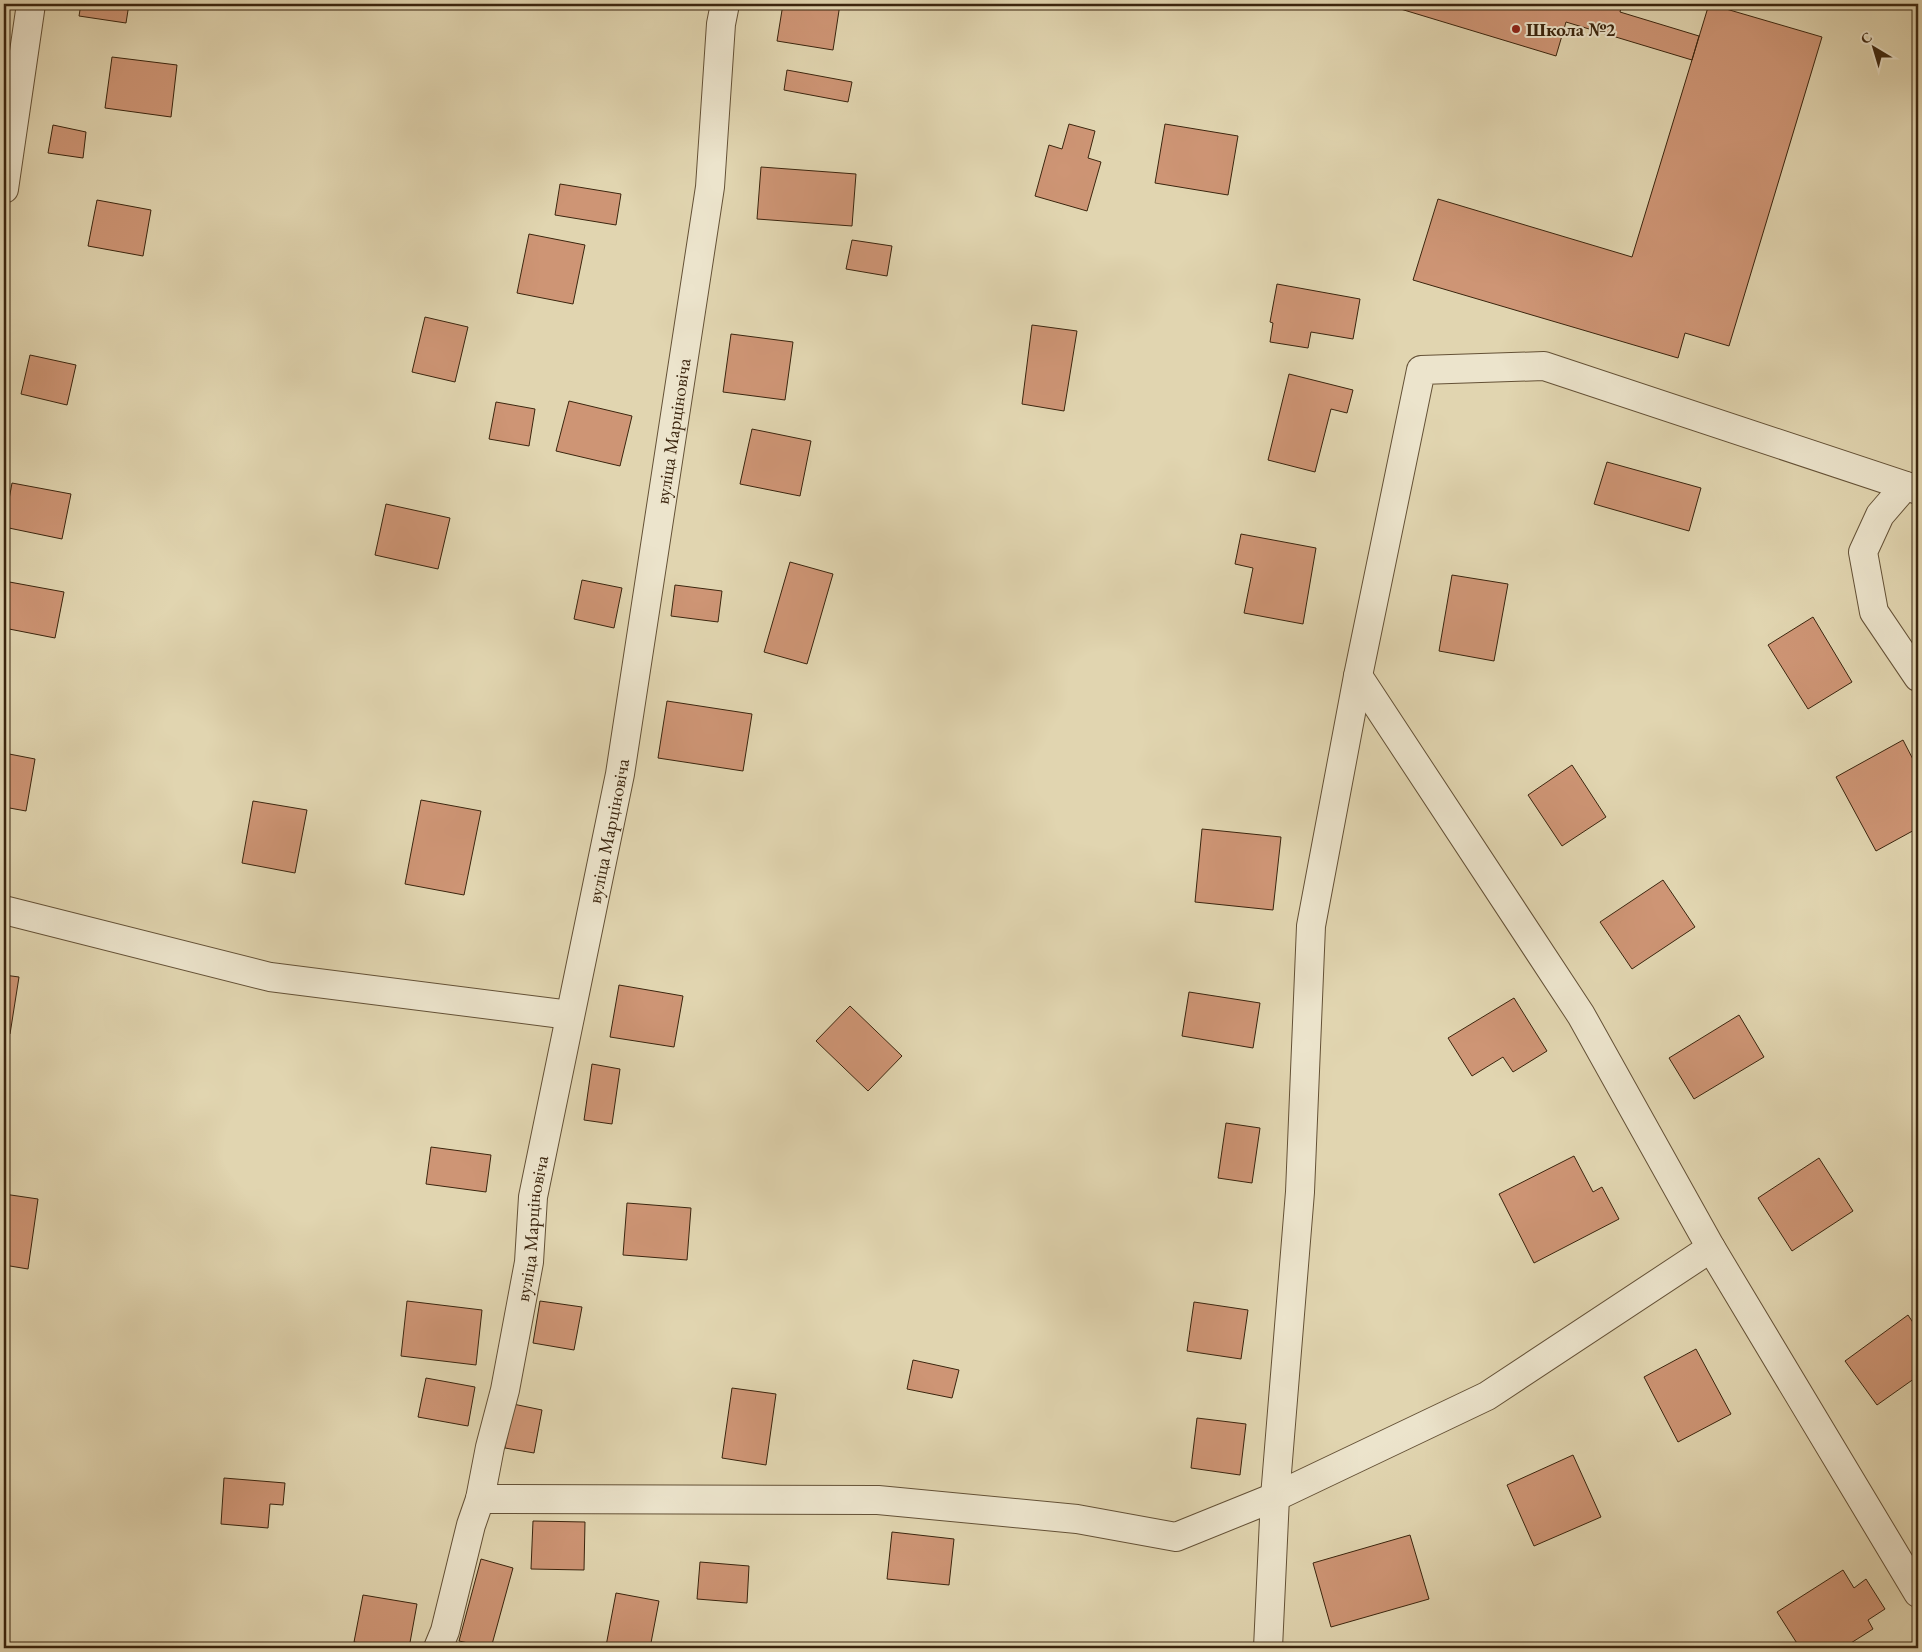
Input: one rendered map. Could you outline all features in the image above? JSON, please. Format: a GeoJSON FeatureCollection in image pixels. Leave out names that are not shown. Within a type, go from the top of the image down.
{"type":"FeatureCollection","features":[{"type":"Feature","properties":{"kind":"street"},"geometry":{"type":"LineString","coordinates":[[4,189],[31,4]]}},
{"type":"Feature","properties":{"kind":"street","name":"вуліца Марціновіча"},"geometry":{"type":"LineString","coordinates":[[438,1648],[445,1631],[471,1525],[480,1499],[518,1323],[529,1262],[533,1196],[620,774],[710,187],[725,4]]}},
{"type":"Feature","properties":{"kind":"street"},"geometry":{"type":"LineString","coordinates":[[1268,1648],[1275,1497],[1300,1192],[1312,926],[1358,676],[1421,370],[1544,366],[1912,488]]}},
{"type":"Feature","properties":{"kind":"street"},"geometry":{"type":"LineString","coordinates":[[1912,488],[1880,515],[1864,552],[1874,612],[1918,677]]}},
{"type":"Feature","properties":{"kind":"street"},"geometry":{"type":"LineString","coordinates":[[1358,676],[1580,1015],[1711,1248],[1918,1593]]}},
{"type":"Feature","properties":{"kind":"street"},"geometry":{"type":"LineString","coordinates":[[4,910],[270,977],[570,1015]]}},
{"type":"Feature","properties":{"kind":"street"},"geometry":{"type":"LineString","coordinates":[[480,1499],[878,1500],[1077,1519],[1176,1537],[1275,1497],[1487,1396],[1711,1248]]}},
{"type":"Feature","properties":{"kind":"building"},"geometry":{"type":"Polygon","coordinates":[[[81,4],[129,4],[126,23],[79,16],[81,4]]]}},
{"type":"Feature","properties":{"kind":"building"},"geometry":{"type":"Polygon","coordinates":[[[783,4],[840,4],[833,50],[777,41],[783,4]]]}},
{"type":"Feature","properties":{"kind":"building","name":"Школа №2"},"geometry":{"type":"Polygon","coordinates":[[[1384,4],[1622,4],[1620,12],[1699,36],[1692,60],[1566,22],[1556,56],[1384,4]]]}},
{"type":"Feature","properties":{"kind":"building"},"geometry":{"type":"Polygon","coordinates":[[[1709,4],[1822,37],[1729,346],[1685,333],[1678,358],[1413,280],[1438,199],[1632,257],[1709,4]]]}},
{"type":"Feature","properties":{"kind":"building"},"geometry":{"type":"Polygon","coordinates":[[[112,57],[177,65],[171,117],[105,108],[112,57]]]}},
{"type":"Feature","properties":{"kind":"building"},"geometry":{"type":"Polygon","coordinates":[[[787,70],[852,82],[848,102],[784,90],[787,70]]]}},
{"type":"Feature","properties":{"kind":"building"},"geometry":{"type":"Polygon","coordinates":[[[1069,124],[1095,131],[1088,158],[1101,162],[1087,211],[1035,196],[1049,145],[1062,149],[1069,124]]]}},
{"type":"Feature","properties":{"kind":"building"},"geometry":{"type":"Polygon","coordinates":[[[1165,124],[1238,136],[1228,195],[1155,183],[1165,124]]]}},
{"type":"Feature","properties":{"kind":"building"},"geometry":{"type":"Polygon","coordinates":[[[53,125],[86,132],[83,158],[48,153],[53,125]]]}},
{"type":"Feature","properties":{"kind":"building"},"geometry":{"type":"Polygon","coordinates":[[[761,167],[856,174],[852,226],[757,219],[761,167]]]}},
{"type":"Feature","properties":{"kind":"building"},"geometry":{"type":"Polygon","coordinates":[[[560,184],[621,194],[616,225],[555,215],[560,184]]]}},
{"type":"Feature","properties":{"kind":"building"},"geometry":{"type":"Polygon","coordinates":[[[97,200],[151,210],[143,256],[88,246],[97,200]]]}},
{"type":"Feature","properties":{"kind":"building"},"geometry":{"type":"Polygon","coordinates":[[[529,234],[585,245],[573,304],[517,293],[529,234]]]}},
{"type":"Feature","properties":{"kind":"building"},"geometry":{"type":"Polygon","coordinates":[[[852,240],[892,246],[887,276],[846,269],[852,240]]]}},
{"type":"Feature","properties":{"kind":"building"},"geometry":{"type":"Polygon","coordinates":[[[1277,284],[1360,299],[1353,339],[1311,332],[1308,348],[1270,342],[1273,323],[1270,322],[1277,284]]]}},
{"type":"Feature","properties":{"kind":"building"},"geometry":{"type":"Polygon","coordinates":[[[425,317],[468,327],[455,382],[412,372],[425,317]]]}},
{"type":"Feature","properties":{"kind":"building"},"geometry":{"type":"Polygon","coordinates":[[[1032,325],[1077,331],[1064,411],[1022,404],[1032,325]]]}},
{"type":"Feature","properties":{"kind":"building"},"geometry":{"type":"Polygon","coordinates":[[[731,334],[793,342],[785,400],[723,392],[731,334]]]}},
{"type":"Feature","properties":{"kind":"building"},"geometry":{"type":"Polygon","coordinates":[[[30,355],[76,365],[67,405],[21,394],[30,355]]]}},
{"type":"Feature","properties":{"kind":"building"},"geometry":{"type":"Polygon","coordinates":[[[1289,374],[1353,390],[1347,413],[1331,409],[1315,472],[1268,460],[1289,374]]]}},
{"type":"Feature","properties":{"kind":"building"},"geometry":{"type":"Polygon","coordinates":[[[569,401],[632,416],[620,466],[556,451],[569,401]]]}},
{"type":"Feature","properties":{"kind":"building"},"geometry":{"type":"Polygon","coordinates":[[[496,402],[535,409],[529,446],[489,439],[496,402]]]}},
{"type":"Feature","properties":{"kind":"building"},"geometry":{"type":"Polygon","coordinates":[[[752,429],[811,441],[800,496],[740,484],[752,429]]]}},
{"type":"Feature","properties":{"kind":"building"},"geometry":{"type":"Polygon","coordinates":[[[1607,462],[1701,488],[1689,531],[1594,504],[1607,462]]]}},
{"type":"Feature","properties":{"kind":"building"},"geometry":{"type":"Polygon","coordinates":[[[12,483],[71,494],[62,539],[4,527],[12,483]]]}},
{"type":"Feature","properties":{"kind":"building"},"geometry":{"type":"Polygon","coordinates":[[[386,504],[450,518],[438,569],[375,555],[386,504]]]}},
{"type":"Feature","properties":{"kind":"building"},"geometry":{"type":"Polygon","coordinates":[[[1241,534],[1316,548],[1303,624],[1244,613],[1253,568],[1235,564],[1241,534]]]}},
{"type":"Feature","properties":{"kind":"building"},"geometry":{"type":"Polygon","coordinates":[[[790,562],[833,574],[807,664],[764,652],[790,562]]]}},
{"type":"Feature","properties":{"kind":"building"},"geometry":{"type":"Polygon","coordinates":[[[1452,575],[1508,584],[1494,661],[1439,651],[1452,575]]]}},
{"type":"Feature","properties":{"kind":"building"},"geometry":{"type":"Polygon","coordinates":[[[582,580],[622,588],[614,628],[574,619],[582,580]]]}},
{"type":"Feature","properties":{"kind":"building"},"geometry":{"type":"Polygon","coordinates":[[[4,581],[64,592],[55,638],[4,628],[4,581]]]}},
{"type":"Feature","properties":{"kind":"building"},"geometry":{"type":"Polygon","coordinates":[[[675,585],[722,591],[718,622],[671,616],[675,585]]]}},
{"type":"Feature","properties":{"kind":"building"},"geometry":{"type":"Polygon","coordinates":[[[1813,617],[1852,682],[1808,709],[1768,645],[1813,617]]]}},
{"type":"Feature","properties":{"kind":"building"},"geometry":{"type":"Polygon","coordinates":[[[667,701],[752,714],[743,771],[658,758],[667,701]]]}},
{"type":"Feature","properties":{"kind":"building"},"geometry":{"type":"Polygon","coordinates":[[[1903,740],[1918,769],[1918,828],[1876,851],[1836,777],[1903,740]]]}},
{"type":"Feature","properties":{"kind":"building"},"geometry":{"type":"Polygon","coordinates":[[[4,753],[35,759],[26,811],[4,807],[4,753]]]}},
{"type":"Feature","properties":{"kind":"building"},"geometry":{"type":"Polygon","coordinates":[[[1572,765],[1606,817],[1562,846],[1528,795],[1572,765]]]}},
{"type":"Feature","properties":{"kind":"building"},"geometry":{"type":"Polygon","coordinates":[[[421,800],[481,811],[464,895],[405,884],[421,800]]]}},
{"type":"Feature","properties":{"kind":"building"},"geometry":{"type":"Polygon","coordinates":[[[253,801],[307,810],[295,873],[242,863],[253,801]]]}},
{"type":"Feature","properties":{"kind":"building"},"geometry":{"type":"Polygon","coordinates":[[[1202,829],[1281,837],[1273,910],[1195,902],[1202,829]]]}},
{"type":"Feature","properties":{"kind":"building"},"geometry":{"type":"Polygon","coordinates":[[[1663,880],[1695,927],[1632,969],[1600,922],[1663,880]]]}},
{"type":"Feature","properties":{"kind":"building"},"geometry":{"type":"Polygon","coordinates":[[[4,975],[19,977],[10,1034],[4,1033],[4,975]]]}},
{"type":"Feature","properties":{"kind":"building"},"geometry":{"type":"Polygon","coordinates":[[[619,985],[683,996],[674,1047],[610,1037],[619,985]]]}},
{"type":"Feature","properties":{"kind":"building"},"geometry":{"type":"Polygon","coordinates":[[[1189,992],[1260,1003],[1253,1048],[1182,1036],[1189,992]]]}},
{"type":"Feature","properties":{"kind":"building"},"geometry":{"type":"Polygon","coordinates":[[[1514,998],[1547,1051],[1513,1072],[1503,1057],[1472,1076],[1448,1038],[1514,998]]]}},
{"type":"Feature","properties":{"kind":"building"},"geometry":{"type":"Polygon","coordinates":[[[850,1006],[902,1056],[868,1091],[816,1041],[850,1006]]]}},
{"type":"Feature","properties":{"kind":"building"},"geometry":{"type":"Polygon","coordinates":[[[1739,1015],[1764,1057],[1694,1099],[1669,1058],[1739,1015]]]}},
{"type":"Feature","properties":{"kind":"building"},"geometry":{"type":"Polygon","coordinates":[[[592,1064],[620,1069],[612,1124],[584,1120],[592,1064]]]}},
{"type":"Feature","properties":{"kind":"building"},"geometry":{"type":"Polygon","coordinates":[[[1226,1123],[1260,1128],[1252,1183],[1218,1178],[1226,1123]]]}},
{"type":"Feature","properties":{"kind":"building"},"geometry":{"type":"Polygon","coordinates":[[[431,1147],[491,1155],[486,1192],[426,1184],[431,1147]]]}},
{"type":"Feature","properties":{"kind":"building"},"geometry":{"type":"Polygon","coordinates":[[[1574,1156],[1593,1192],[1602,1187],[1619,1219],[1534,1263],[1499,1194],[1574,1156]]]}},
{"type":"Feature","properties":{"kind":"building"},"geometry":{"type":"Polygon","coordinates":[[[1819,1158],[1853,1211],[1792,1251],[1758,1198],[1819,1158]]]}},
{"type":"Feature","properties":{"kind":"building"},"geometry":{"type":"Polygon","coordinates":[[[4,1194],[38,1199],[28,1269],[4,1265],[4,1194]]]}},
{"type":"Feature","properties":{"kind":"building"},"geometry":{"type":"Polygon","coordinates":[[[627,1203],[691,1208],[687,1260],[623,1255],[627,1203]]]}},
{"type":"Feature","properties":{"kind":"building"},"geometry":{"type":"Polygon","coordinates":[[[407,1301],[482,1310],[476,1365],[401,1356],[407,1301]]]}},
{"type":"Feature","properties":{"kind":"building"},"geometry":{"type":"Polygon","coordinates":[[[540,1301],[582,1307],[574,1350],[533,1343],[540,1301]]]}},
{"type":"Feature","properties":{"kind":"building"},"geometry":{"type":"Polygon","coordinates":[[[1194,1302],[1248,1310],[1241,1359],[1187,1351],[1194,1302]]]}},
{"type":"Feature","properties":{"kind":"building"},"geometry":{"type":"Polygon","coordinates":[[[1908,1315],[1918,1330],[1918,1376],[1877,1405],[1845,1361],[1908,1315]]]}},
{"type":"Feature","properties":{"kind":"building"},"geometry":{"type":"Polygon","coordinates":[[[1696,1349],[1731,1414],[1678,1442],[1644,1377],[1696,1349]]]}},
{"type":"Feature","properties":{"kind":"building"},"geometry":{"type":"Polygon","coordinates":[[[913,1360],[959,1370],[952,1398],[907,1389],[913,1360]]]}},
{"type":"Feature","properties":{"kind":"building"},"geometry":{"type":"Polygon","coordinates":[[[426,1378],[475,1387],[468,1426],[418,1417],[426,1378]]]}},
{"type":"Feature","properties":{"kind":"building"},"geometry":{"type":"Polygon","coordinates":[[[732,1388],[776,1394],[766,1465],[722,1458],[732,1388]]]}},
{"type":"Feature","properties":{"kind":"building"},"geometry":{"type":"Polygon","coordinates":[[[513,1404],[542,1410],[534,1453],[505,1448],[513,1404]]]}},
{"type":"Feature","properties":{"kind":"building"},"geometry":{"type":"Polygon","coordinates":[[[1197,1418],[1246,1424],[1240,1475],[1191,1468],[1197,1418]]]}},
{"type":"Feature","properties":{"kind":"building"},"geometry":{"type":"Polygon","coordinates":[[[1573,1455],[1601,1517],[1534,1546],[1507,1485],[1573,1455]]]}},
{"type":"Feature","properties":{"kind":"building"},"geometry":{"type":"Polygon","coordinates":[[[224,1478],[285,1483],[283,1505],[270,1504],[268,1528],[221,1524],[224,1478]]]}},
{"type":"Feature","properties":{"kind":"building"},"geometry":{"type":"Polygon","coordinates":[[[533,1521],[585,1522],[584,1570],[531,1569],[533,1521]]]}},
{"type":"Feature","properties":{"kind":"building"},"geometry":{"type":"Polygon","coordinates":[[[892,1532],[954,1539],[949,1585],[887,1579],[892,1532]]]}},
{"type":"Feature","properties":{"kind":"building"},"geometry":{"type":"Polygon","coordinates":[[[1410,1535],[1429,1599],[1331,1627],[1313,1563],[1410,1535]]]}},
{"type":"Feature","properties":{"kind":"building"},"geometry":{"type":"Polygon","coordinates":[[[481,1559],[513,1568],[491,1648],[459,1641],[481,1559]]]}},
{"type":"Feature","properties":{"kind":"building"},"geometry":{"type":"Polygon","coordinates":[[[700,1562],[749,1566],[747,1603],[697,1599],[700,1562]]]}},
{"type":"Feature","properties":{"kind":"building"},"geometry":{"type":"Polygon","coordinates":[[[1843,1570],[1854,1588],[1866,1579],[1885,1609],[1868,1620],[1873,1629],[1843,1648],[1800,1648],[1777,1612],[1843,1570]]]}},
{"type":"Feature","properties":{"kind":"building"},"geometry":{"type":"Polygon","coordinates":[[[616,1593],[659,1601],[650,1648],[606,1646],[616,1593]]]}},
{"type":"Feature","properties":{"kind":"building"},"geometry":{"type":"Polygon","coordinates":[[[363,1595],[417,1604],[409,1648],[390,1648],[354,1642],[363,1595]]]}},
{"type":"Feature","properties":{"kind":"place","name":"Школа №2"},"geometry":{"type":"Point","coordinates":[1516,29]}}]}
